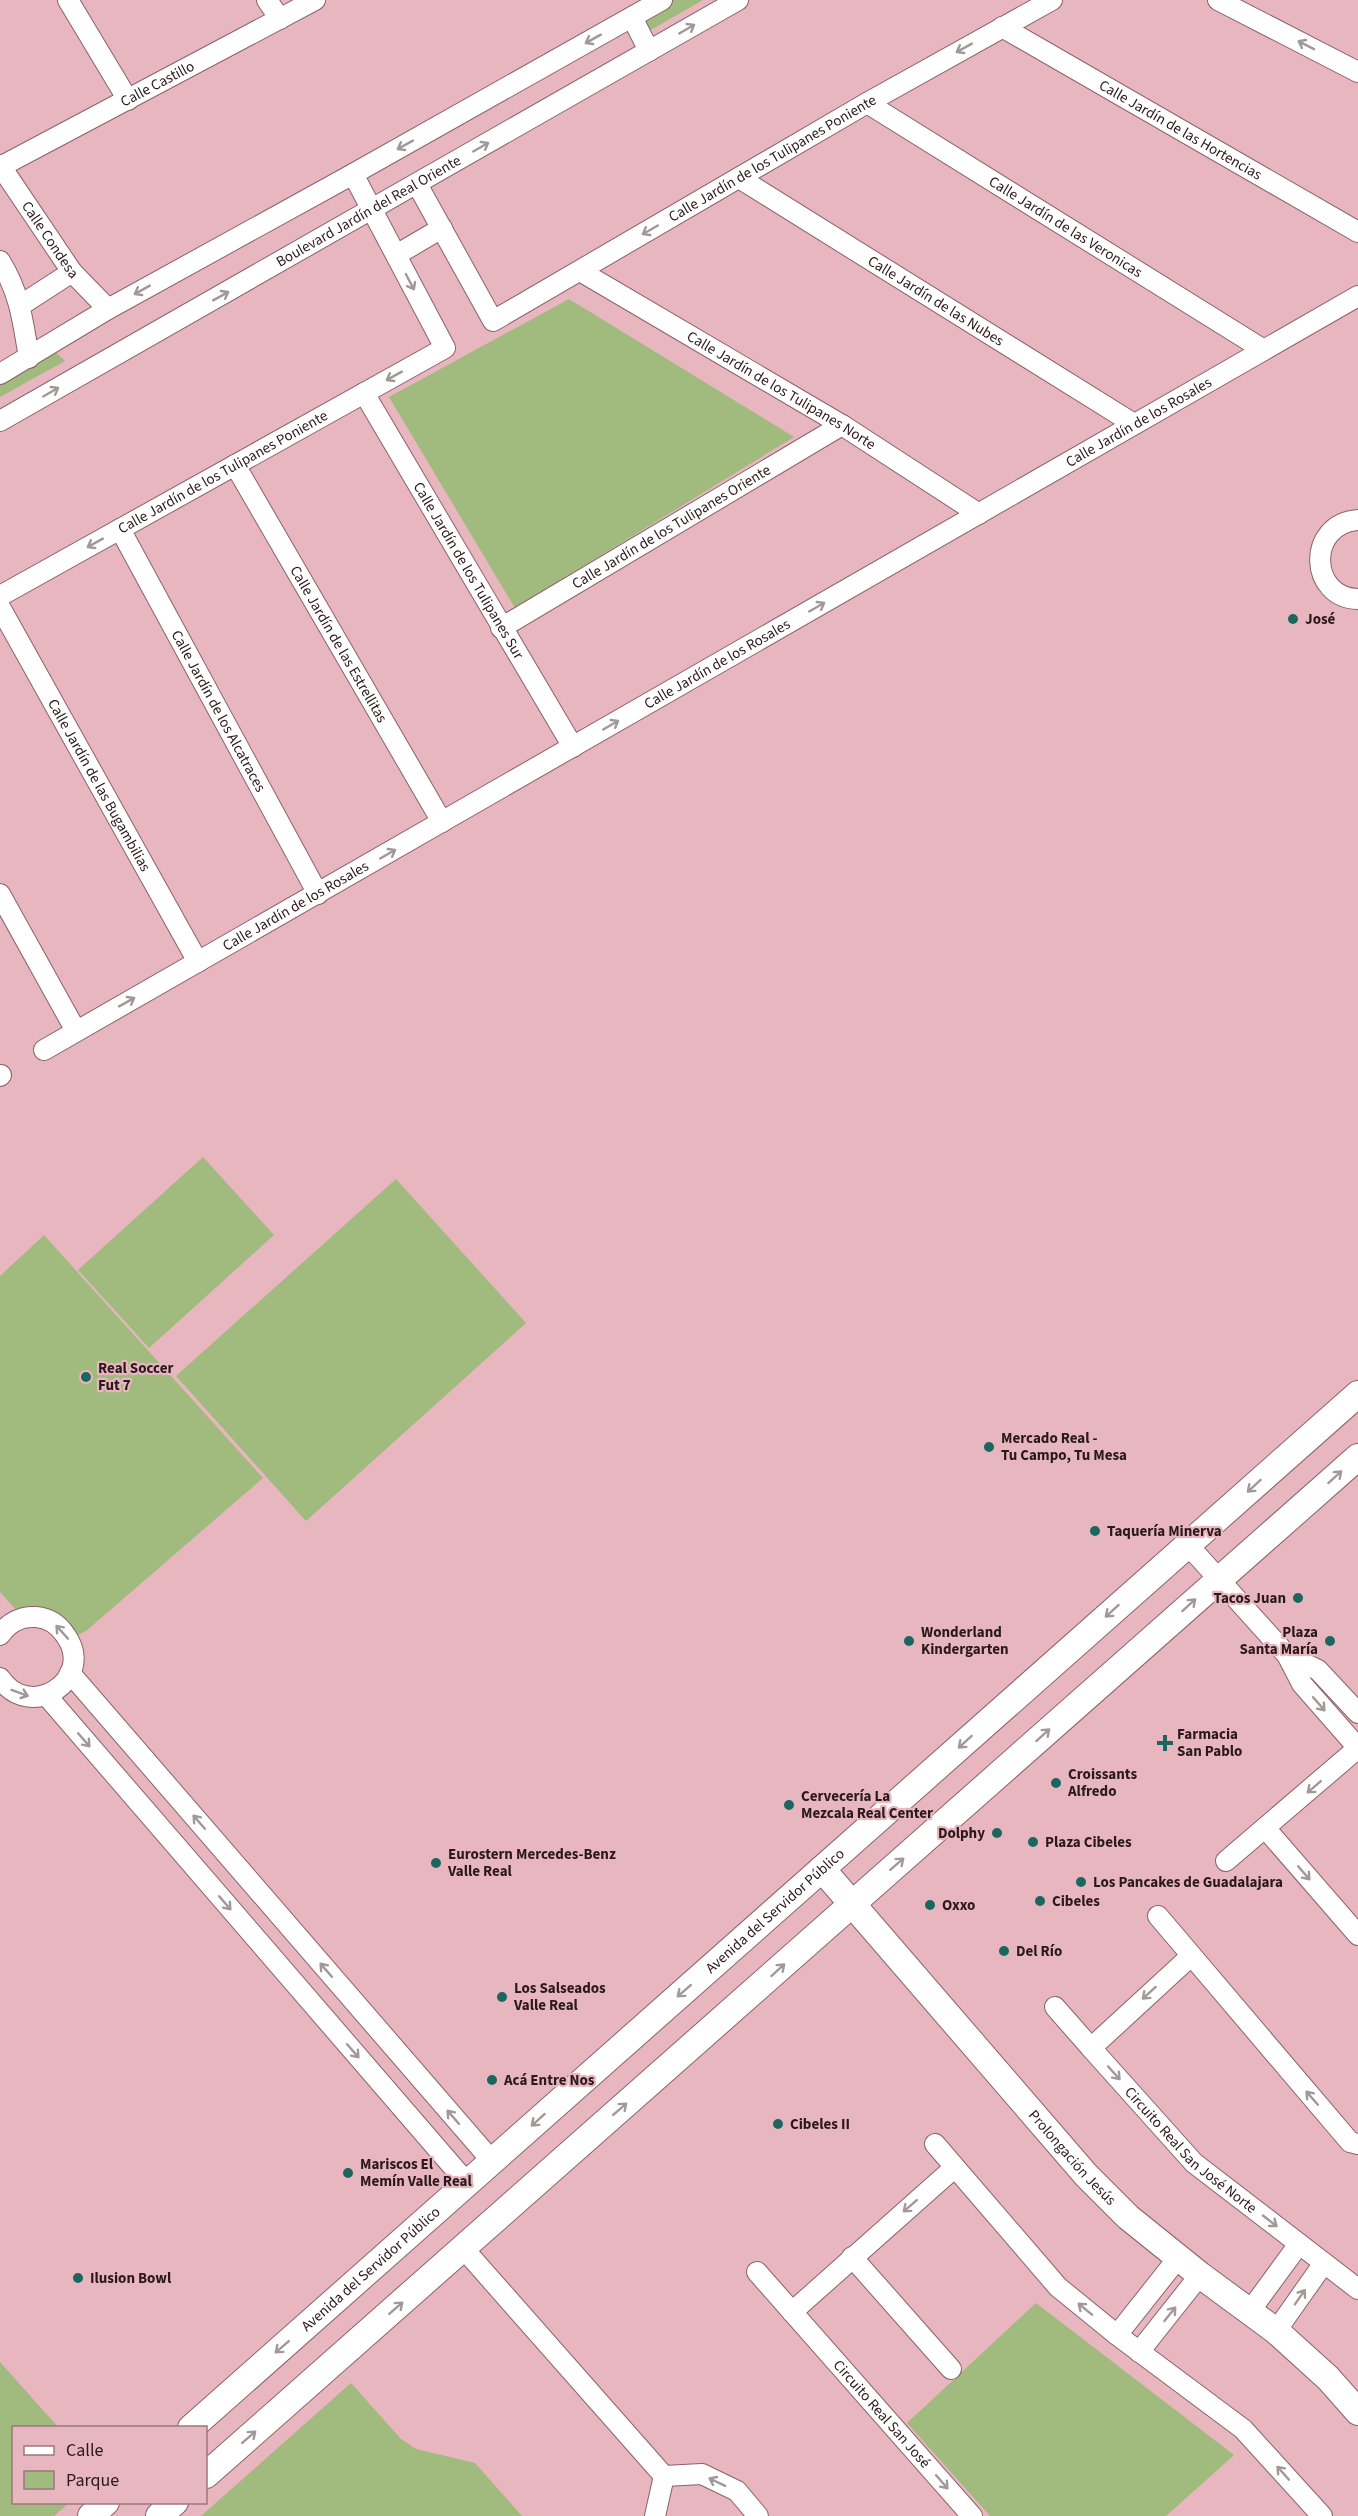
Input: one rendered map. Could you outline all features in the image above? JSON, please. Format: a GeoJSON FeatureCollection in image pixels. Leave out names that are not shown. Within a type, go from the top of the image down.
{"type":"FeatureCollection","features":[{"type":"Feature","properties":{"kind":"street"},"geometry":{"type":"LineString","coordinates":[[69,0],[128,99]]}},
{"type":"Feature","properties":{"kind":"street"},"geometry":{"type":"LineString","coordinates":[[267,0],[280,19]]}},
{"type":"Feature","properties":{"kind":"street","name":"Calle Castillo"},"geometry":{"type":"LineString","coordinates":[[0,166],[315,0]]}},
{"type":"Feature","properties":{"kind":"street"},"geometry":{"type":"LineString","coordinates":[[0,374],[108,309],[662,0]]}},
{"type":"Feature","properties":{"kind":"street","name":"Boulevard Jardín del Real Oriente"},"geometry":{"type":"LineString","coordinates":[[0,421],[738,0]]}},
{"type":"Feature","properties":{"kind":"street","name":"Calle Jardín de los Tulipanes Poniente"},"geometry":{"type":"LineString","coordinates":[[442,228],[493,321],[867,103],[1052,0]]}},
{"type":"Feature","properties":{"kind":"street"},"geometry":{"type":"LineString","coordinates":[[1218,0],[1358,72]]}},
{"type":"Feature","properties":{"kind":"street"},"geometry":{"type":"LineString","coordinates":[[632,17],[649,51]]}},
{"type":"Feature","properties":{"kind":"street","name":"Calle Jardín de las Hortencias"},"geometry":{"type":"LineString","coordinates":[[1002,27],[1358,232]]}},
{"type":"Feature","properties":{"kind":"street","name":"Calle Jardín de las Veronicas"},"geometry":{"type":"LineString","coordinates":[[867,103],[1264,350]]}},
{"type":"Feature","properties":{"kind":"street","name":"Calle Condesa"},"geometry":{"type":"LineString","coordinates":[[0,166],[72,272],[108,309]]}},
{"type":"Feature","properties":{"kind":"street"},"geometry":{"type":"LineString","coordinates":[[353,174],[396,255],[442,228],[417,184]]}},
{"type":"Feature","properties":{"kind":"street","name":"Calle Jardín de las Nubes"},"geometry":{"type":"LineString","coordinates":[[739,178],[1134,424]]}},
{"type":"Feature","properties":{"kind":"street","name":"Calle Jardín de los Tulipanes Poniente"},"geometry":{"type":"LineString","coordinates":[[0,596],[445,348],[396,255]]}},
{"type":"Feature","properties":{"kind":"street"},"geometry":{"type":"LineString","coordinates":[[0,261],[9,275],[21,305],[29,358]]}},
{"type":"Feature","properties":{"kind":"street","name":"Calle Jardín de los Tulipanes Norte"},"geometry":{"type":"LineString","coordinates":[[580,271],[842,425],[979,513]]}},
{"type":"Feature","properties":{"kind":"street"},"geometry":{"type":"LineString","coordinates":[[21,305],[72,272]]}},
{"type":"Feature","properties":{"kind":"street","name":"Calle Jardín de los Rosales"},"geometry":{"type":"LineString","coordinates":[[44,1050],[1358,296]]}},
{"type":"Feature","properties":{"kind":"street","name":"Calle Jardín de los Tulipanes Sur"},"geometry":{"type":"LineString","coordinates":[[364,393],[573,747]]}},
{"type":"Feature","properties":{"kind":"street","name":"Calle Jardín de los Tulipanes Oriente"},"geometry":{"type":"LineString","coordinates":[[501,628],[842,425]]}},
{"type":"Feature","properties":{"kind":"street","name":"Calle Jardín de las Estrellitas"},"geometry":{"type":"LineString","coordinates":[[235,465],[442,822]]}},
{"type":"Feature","properties":{"kind":"street"},"geometry":{"type":"LineString","coordinates":[[1358,520],[1346,521],[1331,530],[1321,545],[1319,563],[1325,580],[1338,593],[1358,599]]}},
{"type":"Feature","properties":{"kind":"street","name":"Calle Jardín de los Alcatraces"},"geometry":{"type":"LineString","coordinates":[[120,529],[318,894]]}},
{"type":"Feature","properties":{"kind":"street","name":"Calle Jardín de las Bugambilias"},"geometry":{"type":"LineString","coordinates":[[0,607],[198,962]]}},
{"type":"Feature","properties":{"kind":"street"},"geometry":{"type":"LineString","coordinates":[[0,894],[76,1031]]}},
{"type":"Feature","properties":{"kind":"street","name":"Avenida del Servidor Público"},"geometry":{"type":"LineString","coordinates":[[192,2426],[1358,1394]]}},
{"type":"Feature","properties":{"kind":"street"},"geometry":{"type":"LineString","coordinates":[[207,2474],[1218,1578],[1358,1457]]}},
{"type":"Feature","properties":{"kind":"street"},"geometry":{"type":"LineString","coordinates":[[1188,1545],[1287,1655],[1302,1684],[1358,1748],[1226,1861]]}},
{"type":"Feature","properties":{"kind":"street"},"geometry":{"type":"LineString","coordinates":[[0,1678],[13,1691],[23,1696],[46,1695],[56,1690],[70,1673],[74,1662],[73,1650],[63,1630],[44,1618],[21,1619],[1,1632]]}},
{"type":"Feature","properties":{"kind":"street"},"geometry":{"type":"LineString","coordinates":[[1287,1655],[1318,1670],[1358,1713]]}},
{"type":"Feature","properties":{"kind":"street"},"geometry":{"type":"LineString","coordinates":[[70,1673],[492,2162]]}},
{"type":"Feature","properties":{"kind":"street"},"geometry":{"type":"LineString","coordinates":[[46,1695],[467,2183]]}},
{"type":"Feature","properties":{"kind":"street"},"geometry":{"type":"LineString","coordinates":[[1266,1829],[1358,1935]]}},
{"type":"Feature","properties":{"kind":"street","name":"Prolongación Jesús"},"geometry":{"type":"LineString","coordinates":[[822,1869],[1086,2175],[1128,2217],[1200,2275],[1276,2331],[1328,2378],[1358,2412]]}},
{"type":"Feature","properties":{"kind":"street"},"geometry":{"type":"LineString","coordinates":[[1158,1916],[1350,2142],[1358,2144]]}},
{"type":"Feature","properties":{"kind":"street"},"geometry":{"type":"LineString","coordinates":[[1091,2048],[1191,1956]]}},
{"type":"Feature","properties":{"kind":"street","name":"Circuito Real San José Norte"},"geometry":{"type":"LineString","coordinates":[[1054,2007],[1194,2163],[1358,2289]]}},
{"type":"Feature","properties":{"kind":"street"},"geometry":{"type":"LineString","coordinates":[[935,2144],[1058,2287],[1139,2352],[1243,2429],[1322,2516]]}},
{"type":"Feature","properties":{"kind":"street"},"geometry":{"type":"LineString","coordinates":[[792,2312],[954,2168]]}},
{"type":"Feature","properties":{"kind":"street"},"geometry":{"type":"LineString","coordinates":[[1250,2311],[1299,2244]]}},
{"type":"Feature","properties":{"kind":"street"},"geometry":{"type":"LineString","coordinates":[[463,2248],[664,2476]]}},
{"type":"Feature","properties":{"kind":"street"},"geometry":{"type":"LineString","coordinates":[[852,2257],[951,2369]]}},
{"type":"Feature","properties":{"kind":"street"},"geometry":{"type":"LineString","coordinates":[[1117,2335],[1178,2258]]}},
{"type":"Feature","properties":{"kind":"street"},"geometry":{"type":"LineString","coordinates":[[1276,2331],[1324,2263]]}},
{"type":"Feature","properties":{"kind":"street","name":"Circuito Real San José"},"geometry":{"type":"LineString","coordinates":[[757,2272],[972,2516]]}},
{"type":"Feature","properties":{"kind":"street"},"geometry":{"type":"LineString","coordinates":[[1139,2352],[1200,2275]]}},
{"type":"Feature","properties":{"kind":"street"},"geometry":{"type":"LineString","coordinates":[[664,2476],[702,2474],[737,2491],[758,2516]]}},
{"type":"Feature","properties":{"kind":"street"},"geometry":{"type":"LineString","coordinates":[[655,2516],[664,2476]]}},
{"type":"Feature","properties":{"kind":"street"},"geometry":{"type":"LineString","coordinates":[[91,2516],[104,2504]]}},
{"type":"Feature","properties":{"kind":"street"},"geometry":{"type":"LineString","coordinates":[[159,2516],[173,2504]]}},
{"type":"Feature","properties":{"kind":"green space"},"geometry":{"type":"Polygon","coordinates":[[[668,0],[703,0],[649,31],[639,16],[668,0]]]}},
{"type":"Feature","properties":{"kind":"green space"},"geometry":{"type":"Polygon","coordinates":[[[569,299],[794,437],[515,608],[389,397],[569,299]]]}},
{"type":"Feature","properties":{"kind":"green space"},"geometry":{"type":"Polygon","coordinates":[[[51,348],[65,361],[0,397],[0,379],[51,348]]]}},
{"type":"Feature","properties":{"kind":"green space"},"geometry":{"type":"Polygon","coordinates":[[[203,1157],[274,1235],[149,1348],[78,1270],[203,1157]]]}},
{"type":"Feature","properties":{"kind":"green space"},"geometry":{"type":"Polygon","coordinates":[[[396,1179],[526,1323],[306,1521],[176,1376],[396,1179]]]}},
{"type":"Feature","properties":{"kind":"green space","name":"Real Soccer Fut 7"},"geometry":{"type":"Polygon","coordinates":[[[44,1235],[263,1478],[86,1631],[78,1635],[64,1620],[52,1613],[18,1612],[0,1592],[0,1276],[44,1235]]]}},
{"type":"Feature","properties":{"kind":"green space"},"geometry":{"type":"Polygon","coordinates":[[[1036,2303],[1234,2455],[1166,2516],[990,2516],[907,2423],[1036,2303]]]}},
{"type":"Feature","properties":{"kind":"green space"},"geometry":{"type":"Polygon","coordinates":[[[0,2362],[57,2426],[12,2426],[12,2504],[68,2504],[54,2516],[0,2516],[0,2362]]]}},
{"type":"Feature","properties":{"kind":"green space"},"geometry":{"type":"Polygon","coordinates":[[[351,2383],[401,2439],[416,2449],[475,2463],[522,2516],[201,2516],[351,2383]]]}},
{"type":"Feature","properties":{"kind":"place","name":"José"},"geometry":{"type":"Point","coordinates":[1293,619]}},
{"type":"Feature","properties":{"kind":"place","name":"Real Soccer Fut 7"},"geometry":{"type":"Point","coordinates":[86,1377]}},
{"type":"Feature","properties":{"kind":"place","name":"Mercado Real - Tu Campo, Tu Mesa"},"geometry":{"type":"Point","coordinates":[989,1447]}},
{"type":"Feature","properties":{"kind":"place","name":"Taquería Minerva"},"geometry":{"type":"Point","coordinates":[1095,1531]}},
{"type":"Feature","properties":{"kind":"place","name":"Tacos Juan"},"geometry":{"type":"Point","coordinates":[1298,1598]}},
{"type":"Feature","properties":{"kind":"place","name":"Wonderland Kindergarten"},"geometry":{"type":"Point","coordinates":[909,1641]}},
{"type":"Feature","properties":{"kind":"place","name":"Plaza Santa María"},"geometry":{"type":"Point","coordinates":[1330,1641]}},
{"type":"Feature","properties":{"kind":"place","name":"Farmacia San Pablo"},"geometry":{"type":"Point","coordinates":[1165,1743]}},
{"type":"Feature","properties":{"kind":"place","name":"Croissants Alfredo"},"geometry":{"type":"Point","coordinates":[1056,1783]}},
{"type":"Feature","properties":{"kind":"place","name":"Cervecería La Mezcala Real Center"},"geometry":{"type":"Point","coordinates":[789,1805]}},
{"type":"Feature","properties":{"kind":"place","name":"Dolphy"},"geometry":{"type":"Point","coordinates":[997,1833]}},
{"type":"Feature","properties":{"kind":"place","name":"Plaza Cibeles"},"geometry":{"type":"Point","coordinates":[1033,1842]}},
{"type":"Feature","properties":{"kind":"place","name":"Eurostern Mercedes-Benz Valle Real"},"geometry":{"type":"Point","coordinates":[436,1863]}},
{"type":"Feature","properties":{"kind":"place","name":"Los Pancakes de Guadalajara"},"geometry":{"type":"Point","coordinates":[1081,1882]}},
{"type":"Feature","properties":{"kind":"place","name":"Cibeles"},"geometry":{"type":"Point","coordinates":[1040,1901]}},
{"type":"Feature","properties":{"kind":"place","name":"Oxxo"},"geometry":{"type":"Point","coordinates":[930,1905]}},
{"type":"Feature","properties":{"kind":"place","name":"Del Río"},"geometry":{"type":"Point","coordinates":[1004,1951]}},
{"type":"Feature","properties":{"kind":"place","name":"Los Salseados Valle Real"},"geometry":{"type":"Point","coordinates":[502,1997]}},
{"type":"Feature","properties":{"kind":"place","name":"Acá Entre Nos"},"geometry":{"type":"Point","coordinates":[492,2080]}},
{"type":"Feature","properties":{"kind":"place","name":"Cibeles II"},"geometry":{"type":"Point","coordinates":[778,2124]}},
{"type":"Feature","properties":{"kind":"place","name":"Mariscos El Memín Valle Real"},"geometry":{"type":"Point","coordinates":[348,2173]}},
{"type":"Feature","properties":{"kind":"place","name":"Ilusion Bowl"},"geometry":{"type":"Point","coordinates":[78,2278]}}]}
